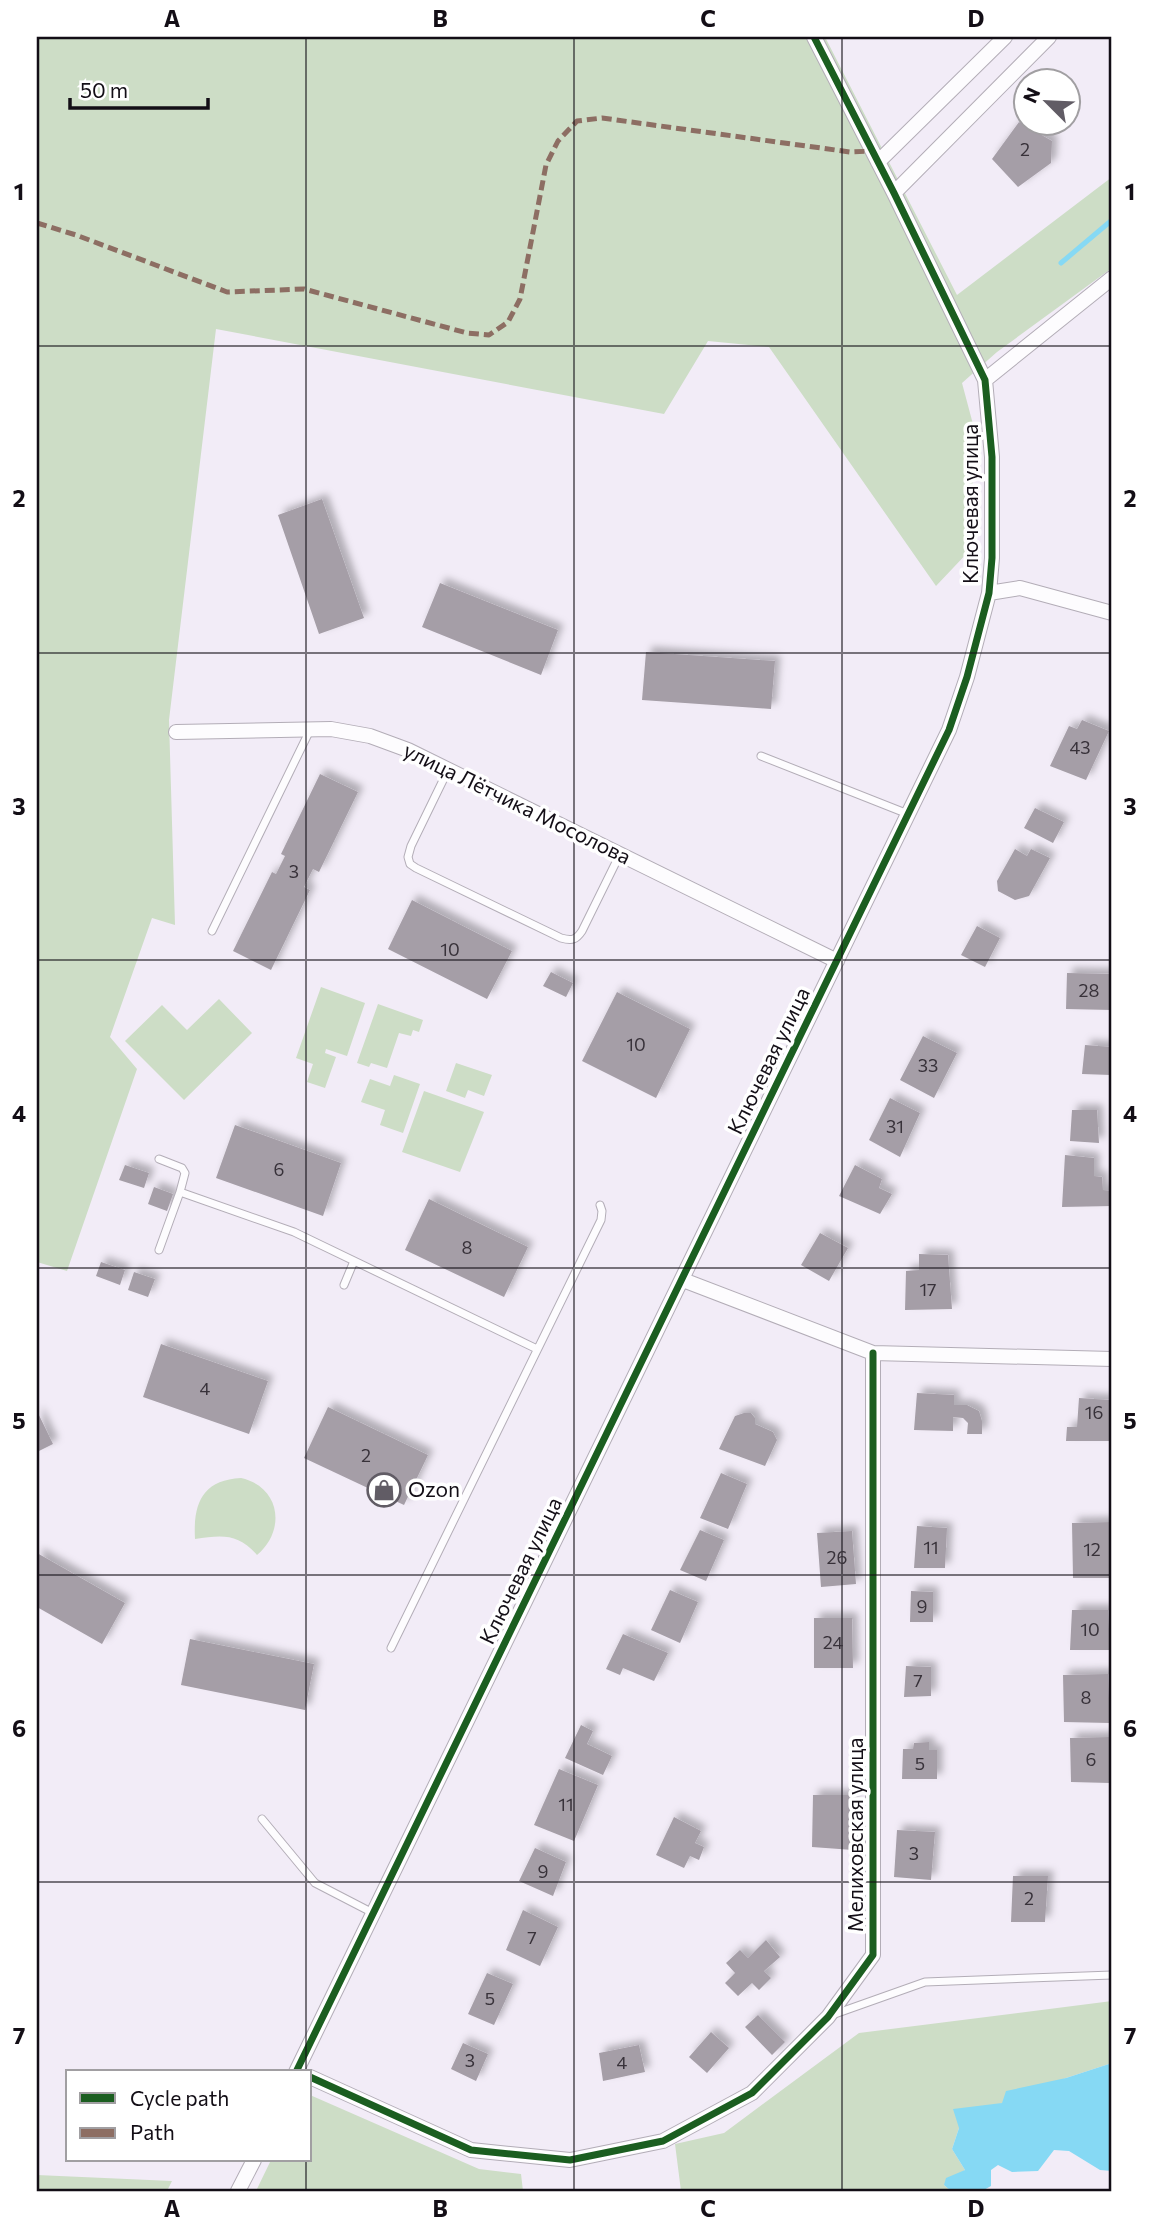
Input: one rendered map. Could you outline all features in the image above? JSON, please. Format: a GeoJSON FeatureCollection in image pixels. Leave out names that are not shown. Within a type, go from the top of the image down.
{"type":"FeatureCollection","features":[{"type":"Feature","properties":{"kind":"street","name":"Ключевая улица"},"geometry":{"type":"LineString","coordinates":[[301,2070],[373,1914],[949,730],[967,677],[989,593],[992,558],[992,457],[985,380],[894,192],[814,37]]}},
{"type":"Feature","properties":{"kind":"street"},"geometry":{"type":"LineString","coordinates":[[878,162],[1005,37]]}},
{"type":"Feature","properties":{"kind":"street"},"geometry":{"type":"LineString","coordinates":[[894,192],[1049,37]]}},
{"type":"Feature","properties":{"kind":"street"},"geometry":{"type":"LineString","coordinates":[[985,380],[1112,278]]}},
{"type":"Feature","properties":{"kind":"street"},"geometry":{"type":"LineString","coordinates":[[989,593],[1020,588],[1112,613]]}},
{"type":"Feature","properties":{"kind":"street","name":"улица Лётчика Мосолова"},"geometry":{"type":"LineString","coordinates":[[176,732],[331,729],[370,736],[408,750],[837,961]]}},
{"type":"Feature","properties":{"kind":"street"},"geometry":{"type":"LineString","coordinates":[[683,1280],[873,1353],[1112,1359]]}},
{"type":"Feature","properties":{"kind":"street","name":"Мелиховская улица"},"geometry":{"type":"LineString","coordinates":[[312,2078],[471,2150],[570,2160],[663,2141],[752,2093],[828,2017],[873,1955],[873,1353]]}},
{"type":"Feature","properties":{"kind":"street"},"geometry":{"type":"LineString","coordinates":[[239,2191],[253,2162]]}},
{"type":"Feature","properties":{"kind":"lane"},"geometry":{"type":"LineString","coordinates":[[212,931],[310,729]]}},
{"type":"Feature","properties":{"kind":"lane"},"geometry":{"type":"LineString","coordinates":[[761,756],[909,814]]}},
{"type":"Feature","properties":{"kind":"lane"},"geometry":{"type":"LineString","coordinates":[[448,770],[411,846],[408,857],[410,864],[416,868],[570,941],[577,938],[582,931],[620,854]]}},
{"type":"Feature","properties":{"kind":"lane"},"geometry":{"type":"LineString","coordinates":[[159,1158],[182,1168],[184,1173],[159,1250]]}},
{"type":"Feature","properties":{"kind":"lane"},"geometry":{"type":"LineString","coordinates":[[180,1192],[293,1232],[537,1349]]}},
{"type":"Feature","properties":{"kind":"lane"},"geometry":{"type":"LineString","coordinates":[[391,1648],[601,1220],[600,1205]]}},
{"type":"Feature","properties":{"kind":"lane"},"geometry":{"type":"LineString","coordinates":[[344,1285],[354,1261]]}},
{"type":"Feature","properties":{"kind":"lane"},"geometry":{"type":"LineString","coordinates":[[262,1819],[315,1884],[373,1914]]}},
{"type":"Feature","properties":{"kind":"lane"},"geometry":{"type":"LineString","coordinates":[[828,2017],[925,1982],[1112,1975]]}},
{"type":"Feature","properties":{"kind":"green space"},"geometry":{"type":"Polygon","coordinates":[[[37,37],[825,37],[957,295],[1112,177],[1112,268],[997,352],[962,383],[974,428],[971,549],[936,586],[769,347],[708,341],[664,414],[216,329],[169,720],[175,925],[152,918],[110,1037],[137,1069],[67,1271],[37,1262],[37,37]]]}},
{"type":"Feature","properties":{"kind":"green space"},"geometry":{"type":"Polygon","coordinates":[[[321,987],[365,1003],[347,1056],[326,1049],[325,1053],[336,1057],[325,1088],[307,1082],[313,1064],[296,1058],[321,987]]]}},
{"type":"Feature","properties":{"kind":"green space"},"geometry":{"type":"Polygon","coordinates":[[[219,999],[252,1033],[184,1100],[125,1041],[162,1005],[187,1030],[219,999]]]}},
{"type":"Feature","properties":{"kind":"green space"},"geometry":{"type":"Polygon","coordinates":[[[378,1004],[423,1020],[419,1032],[413,1030],[411,1036],[399,1033],[387,1068],[371,1063],[369,1067],[357,1063],[378,1004]]]}},
{"type":"Feature","properties":{"kind":"green space"},"geometry":{"type":"Polygon","coordinates":[[[456,1063],[492,1075],[484,1096],[468,1090],[465,1098],[446,1091],[456,1063]]]}},
{"type":"Feature","properties":{"kind":"green space"},"geometry":{"type":"Polygon","coordinates":[[[394,1075],[420,1084],[403,1133],[380,1125],[385,1110],[361,1102],[370,1079],[390,1086],[394,1075]]]}},
{"type":"Feature","properties":{"kind":"green space"},"geometry":{"type":"Polygon","coordinates":[[[424,1091],[484,1112],[460,1172],[402,1152],[424,1091]]]}},
{"type":"Feature","properties":{"kind":"green space"},"geometry":{"type":"Polygon","coordinates":[[[241,1478],[264,1490],[275,1511],[272,1534],[257,1555],[243,1543],[229,1537],[195,1539],[196,1515],[203,1496],[217,1483],[241,1478]]]}},
{"type":"Feature","properties":{"kind":"green space"},"geometry":{"type":"Polygon","coordinates":[[[1112,2001],[1112,2063],[1002,2103],[959,2128],[952,2149],[965,2170],[944,2185],[951,2191],[681,2191],[675,2144],[724,2133],[859,2033],[1112,2001]]]}},
{"type":"Feature","properties":{"kind":"green space"},"geometry":{"type":"Polygon","coordinates":[[[312,2096],[479,2169],[521,2174],[523,2191],[256,2191],[270,2162],[312,2162],[312,2096]]]}},
{"type":"Feature","properties":{"kind":"green space"},"geometry":{"type":"Polygon","coordinates":[[[37,2175],[172,2181],[167,2191],[37,2191],[37,2175]]]}},
{"type":"Feature","properties":{"kind":"water"},"geometry":{"type":"Polygon","coordinates":[[[1112,2063],[1112,2171],[1100,2170],[1069,2151],[1054,2150],[1038,2171],[1012,2172],[998,2165],[991,2170],[991,2186],[982,2191],[951,2191],[944,2185],[946,2178],[965,2170],[952,2149],[959,2128],[953,2109],[1002,2103],[1006,2091],[1066,2078],[1112,2063]]]}},
{"type":"Feature","properties":{"kind":"building"},"geometry":{"type":"Polygon","coordinates":[[[1012,132],[1012,136],[1043,136],[1052,141],[1051,163],[1018,187],[992,159],[1012,132]]]}},
{"type":"Feature","properties":{"kind":"building"},"geometry":{"type":"Polygon","coordinates":[[[322,499],[364,618],[319,634],[278,515],[322,499]]]}},
{"type":"Feature","properties":{"kind":"building"},"geometry":{"type":"Polygon","coordinates":[[[440,583],[558,630],[541,675],[422,627],[440,583]]]}},
{"type":"Feature","properties":{"kind":"building"},"geometry":{"type":"Polygon","coordinates":[[[646,652],[775,661],[771,709],[642,700],[646,652]]]}},
{"type":"Feature","properties":{"kind":"building"},"geometry":{"type":"Polygon","coordinates":[[[1082,720],[1109,731],[1086,780],[1050,766],[1069,726],[1077,729],[1082,720]]]}},
{"type":"Feature","properties":{"kind":"building"},"geometry":{"type":"Polygon","coordinates":[[[320,774],[358,792],[319,872],[313,869],[304,887],[310,890],[271,970],[233,951],[272,872],[276,874],[285,856],[281,854],[320,774]]]}},
{"type":"Feature","properties":{"kind":"building"},"geometry":{"type":"Polygon","coordinates":[[[1035,808],[1064,822],[1053,843],[1024,828],[1035,808]]]}},
{"type":"Feature","properties":{"kind":"building"},"geometry":{"type":"Polygon","coordinates":[[[1015,849],[1027,856],[1031,849],[1050,858],[1029,896],[1015,900],[998,891],[997,881],[1015,849]]]}},
{"type":"Feature","properties":{"kind":"building"},"geometry":{"type":"Polygon","coordinates":[[[412,900],[512,951],[487,999],[388,949],[412,900]]]}},
{"type":"Feature","properties":{"kind":"building"},"geometry":{"type":"Polygon","coordinates":[[[977,926],[1000,938],[985,967],[961,955],[977,926]]]}},
{"type":"Feature","properties":{"kind":"building"},"geometry":{"type":"Polygon","coordinates":[[[551,972],[573,983],[566,997],[543,986],[551,972]]]}},
{"type":"Feature","properties":{"kind":"building"},"geometry":{"type":"Polygon","coordinates":[[[1067,973],[1112,974],[1112,1010],[1066,1009],[1067,973]]]}},
{"type":"Feature","properties":{"kind":"building"},"geometry":{"type":"Polygon","coordinates":[[[617,992],[690,1029],[656,1098],[582,1061],[617,992]]]}},
{"type":"Feature","properties":{"kind":"building"},"geometry":{"type":"Polygon","coordinates":[[[923,1036],[957,1053],[934,1098],[900,1080],[923,1036]]]}},
{"type":"Feature","properties":{"kind":"building"},"geometry":{"type":"Polygon","coordinates":[[[1085,1045],[1112,1047],[1111,1075],[1082,1074],[1085,1045]]]}},
{"type":"Feature","properties":{"kind":"building"},"geometry":{"type":"Polygon","coordinates":[[[890,1098],[920,1113],[900,1157],[869,1140],[890,1098]]]}},
{"type":"Feature","properties":{"kind":"building"},"geometry":{"type":"Polygon","coordinates":[[[1072,1110],[1097,1110],[1099,1143],[1070,1141],[1072,1110]]]}},
{"type":"Feature","properties":{"kind":"building"},"geometry":{"type":"Polygon","coordinates":[[[235,1125],[341,1163],[323,1216],[216,1178],[235,1125]]]}},
{"type":"Feature","properties":{"kind":"building"},"geometry":{"type":"Polygon","coordinates":[[[1065,1155],[1094,1158],[1094,1176],[1102,1177],[1103,1190],[1112,1191],[1112,1206],[1062,1207],[1065,1155]]]}},
{"type":"Feature","properties":{"kind":"building"},"geometry":{"type":"Polygon","coordinates":[[[125,1165],[149,1173],[144,1188],[119,1180],[125,1165]]]}},
{"type":"Feature","properties":{"kind":"building"},"geometry":{"type":"Polygon","coordinates":[[[855,1165],[882,1179],[879,1188],[892,1194],[880,1214],[839,1196],[855,1165]]]}},
{"type":"Feature","properties":{"kind":"building"},"geometry":{"type":"Polygon","coordinates":[[[154,1187],[173,1194],[167,1211],[148,1204],[154,1187]]]}},
{"type":"Feature","properties":{"kind":"building"},"geometry":{"type":"Polygon","coordinates":[[[429,1199],[528,1247],[504,1297],[405,1250],[429,1199]]]}},
{"type":"Feature","properties":{"kind":"building"},"geometry":{"type":"Polygon","coordinates":[[[820,1233],[848,1248],[829,1281],[801,1265],[820,1233]]]}},
{"type":"Feature","properties":{"kind":"building"},"geometry":{"type":"Polygon","coordinates":[[[919,1254],[948,1255],[952,1309],[905,1310],[906,1271],[919,1270],[919,1254]]]}},
{"type":"Feature","properties":{"kind":"building"},"geometry":{"type":"Polygon","coordinates":[[[101,1262],[125,1270],[120,1285],[96,1276],[101,1262]]]}},
{"type":"Feature","properties":{"kind":"building"},"geometry":{"type":"Polygon","coordinates":[[[134,1272],[155,1279],[148,1297],[128,1290],[134,1272]]]}},
{"type":"Feature","properties":{"kind":"building"},"geometry":{"type":"Polygon","coordinates":[[[161,1344],[268,1381],[249,1434],[143,1397],[161,1344]]]}},
{"type":"Feature","properties":{"kind":"building"},"geometry":{"type":"Polygon","coordinates":[[[917,1393],[954,1395],[954,1405],[967,1405],[979,1411],[982,1434],[967,1434],[968,1423],[963,1418],[953,1417],[953,1431],[914,1430],[917,1393]]]}},
{"type":"Feature","properties":{"kind":"building"},"geometry":{"type":"Polygon","coordinates":[[[1079,1398],[1110,1400],[1109,1426],[1112,1426],[1112,1441],[1066,1441],[1067,1427],[1077,1427],[1079,1398]]]}},
{"type":"Feature","properties":{"kind":"building"},"geometry":{"type":"Polygon","coordinates":[[[328,1407],[428,1455],[404,1505],[304,1458],[328,1407]]]}},
{"type":"Feature","properties":{"kind":"building"},"geometry":{"type":"Polygon","coordinates":[[[37,1411],[53,1444],[37,1452],[37,1411]]]}},
{"type":"Feature","properties":{"kind":"building"},"geometry":{"type":"Polygon","coordinates":[[[751,1413],[755,1424],[773,1432],[777,1440],[765,1466],[719,1449],[735,1416],[751,1413]]]}},
{"type":"Feature","properties":{"kind":"building"},"geometry":{"type":"Polygon","coordinates":[[[721,1473],[747,1484],[728,1529],[700,1518],[721,1473]]]}},
{"type":"Feature","properties":{"kind":"building"},"geometry":{"type":"Polygon","coordinates":[[[1112,1522],[1112,1578],[1073,1578],[1072,1523],[1112,1522]]]}},
{"type":"Feature","properties":{"kind":"building"},"geometry":{"type":"Polygon","coordinates":[[[917,1526],[947,1528],[945,1568],[914,1568],[917,1526]]]}},
{"type":"Feature","properties":{"kind":"building"},"geometry":{"type":"Polygon","coordinates":[[[700,1530],[724,1540],[706,1581],[680,1570],[700,1530]]]}},
{"type":"Feature","properties":{"kind":"building"},"geometry":{"type":"Polygon","coordinates":[[[852,1531],[856,1584],[821,1587],[817,1533],[852,1531]]]}},
{"type":"Feature","properties":{"kind":"building"},"geometry":{"type":"Polygon","coordinates":[[[37,1553],[125,1603],[102,1644],[37,1607],[37,1553]]]}},
{"type":"Feature","properties":{"kind":"building"},"geometry":{"type":"Polygon","coordinates":[[[670,1590],[698,1602],[680,1643],[651,1630],[670,1590]]]}},
{"type":"Feature","properties":{"kind":"building"},"geometry":{"type":"Polygon","coordinates":[[[911,1591],[933,1592],[933,1622],[910,1622],[911,1591]]]}},
{"type":"Feature","properties":{"kind":"building"},"geometry":{"type":"Polygon","coordinates":[[[1072,1610],[1108,1610],[1110,1650],[1070,1650],[1072,1610]]]}},
{"type":"Feature","properties":{"kind":"building"},"geometry":{"type":"Polygon","coordinates":[[[814,1618],[852,1618],[853,1668],[814,1668],[814,1618]]]}},
{"type":"Feature","properties":{"kind":"building"},"geometry":{"type":"Polygon","coordinates":[[[623,1634],[668,1653],[654,1681],[623,1668],[620,1675],[606,1669],[623,1634]]]}},
{"type":"Feature","properties":{"kind":"building"},"geometry":{"type":"Polygon","coordinates":[[[190,1639],[314,1664],[305,1710],[181,1685],[190,1639]]]}},
{"type":"Feature","properties":{"kind":"building"},"geometry":{"type":"Polygon","coordinates":[[[906,1666],[931,1667],[931,1696],[904,1697],[906,1666]]]}},
{"type":"Feature","properties":{"kind":"building"},"geometry":{"type":"Polygon","coordinates":[[[1108,1674],[1110,1723],[1064,1722],[1063,1675],[1108,1674]]]}},
{"type":"Feature","properties":{"kind":"building"},"geometry":{"type":"Polygon","coordinates":[[[581,1725],[593,1731],[587,1744],[612,1756],[603,1775],[565,1758],[581,1725]]]}},
{"type":"Feature","properties":{"kind":"building"},"geometry":{"type":"Polygon","coordinates":[[[1110,1737],[1110,1783],[1071,1782],[1070,1738],[1110,1737]]]}},
{"type":"Feature","properties":{"kind":"building"},"geometry":{"type":"Polygon","coordinates":[[[929,1742],[929,1750],[937,1750],[937,1779],[902,1779],[903,1749],[913,1749],[914,1743],[929,1742]]]}},
{"type":"Feature","properties":{"kind":"building"},"geometry":{"type":"Polygon","coordinates":[[[559,1769],[598,1785],[574,1841],[534,1825],[559,1769]]]}},
{"type":"Feature","properties":{"kind":"building"},"geometry":{"type":"Polygon","coordinates":[[[813,1795],[852,1795],[853,1850],[812,1847],[813,1795]]]}},
{"type":"Feature","properties":{"kind":"building"},"geometry":{"type":"Polygon","coordinates":[[[674,1817],[701,1831],[695,1843],[704,1847],[699,1860],[690,1856],[684,1868],[656,1855],[674,1817]]]}},
{"type":"Feature","properties":{"kind":"building"},"geometry":{"type":"Polygon","coordinates":[[[897,1830],[935,1832],[931,1880],[894,1877],[897,1830]]]}},
{"type":"Feature","properties":{"kind":"building"},"geometry":{"type":"Polygon","coordinates":[[[535,1848],[566,1862],[553,1896],[519,1881],[535,1848]]]}},
{"type":"Feature","properties":{"kind":"building"},"geometry":{"type":"Polygon","coordinates":[[[1013,1876],[1048,1876],[1045,1922],[1011,1922],[1013,1876]]]}},
{"type":"Feature","properties":{"kind":"building"},"geometry":{"type":"Polygon","coordinates":[[[523,1910],[558,1927],[540,1966],[506,1950],[523,1910]]]}},
{"type":"Feature","properties":{"kind":"building"},"geometry":{"type":"Polygon","coordinates":[[[766,1940],[780,1957],[764,1971],[771,1978],[759,1990],[752,1983],[738,1996],[725,1983],[735,1973],[726,1963],[740,1950],[748,1958],[766,1940]]]}},
{"type":"Feature","properties":{"kind":"building"},"geometry":{"type":"Polygon","coordinates":[[[487,1973],[513,1984],[494,2025],[468,2014],[487,1973]]]}},
{"type":"Feature","properties":{"kind":"building"},"geometry":{"type":"Polygon","coordinates":[[[758,2015],[785,2042],[772,2055],[745,2027],[758,2015]]]}},
{"type":"Feature","properties":{"kind":"building"},"geometry":{"type":"Polygon","coordinates":[[[711,2032],[729,2048],[707,2073],[689,2057],[711,2032]]]}},
{"type":"Feature","properties":{"kind":"building"},"geometry":{"type":"Polygon","coordinates":[[[463,2043],[488,2054],[476,2081],[451,2069],[463,2043]]]}},
{"type":"Feature","properties":{"kind":"building"},"geometry":{"type":"Polygon","coordinates":[[[639,2045],[645,2072],[603,2081],[599,2053],[639,2045]]]}},
{"type":"Feature","properties":{"kind":"waterway"},"geometry":{"type":"LineString","coordinates":[[1061,263],[1112,220]]}},
{"type":"Feature","properties":{"kind":"marked path"},"geometry":{"type":"LineString","coordinates":[[37,223],[227,292],[304,289],[467,333],[489,335],[508,322],[520,299],[546,165],[558,141],[577,121],[602,118],[850,152],[873,151]]}},
{"type":"Feature","properties":{"kind":"cycle path"},"geometry":{"type":"LineString","coordinates":[[297,2070],[949,730],[967,677],[989,593],[992,558],[992,457],[985,380],[814,37]]}},
{"type":"Feature","properties":{"kind":"cycle path"},"geometry":{"type":"LineString","coordinates":[[312,2078],[471,2150],[570,2160],[663,2141],[752,2093],[828,2017],[873,1955],[873,1353]]}},
{"type":"Feature","properties":{"kind":"place","name":"Ozon"},"geometry":{"type":"Point","coordinates":[384,1490]}}]}
